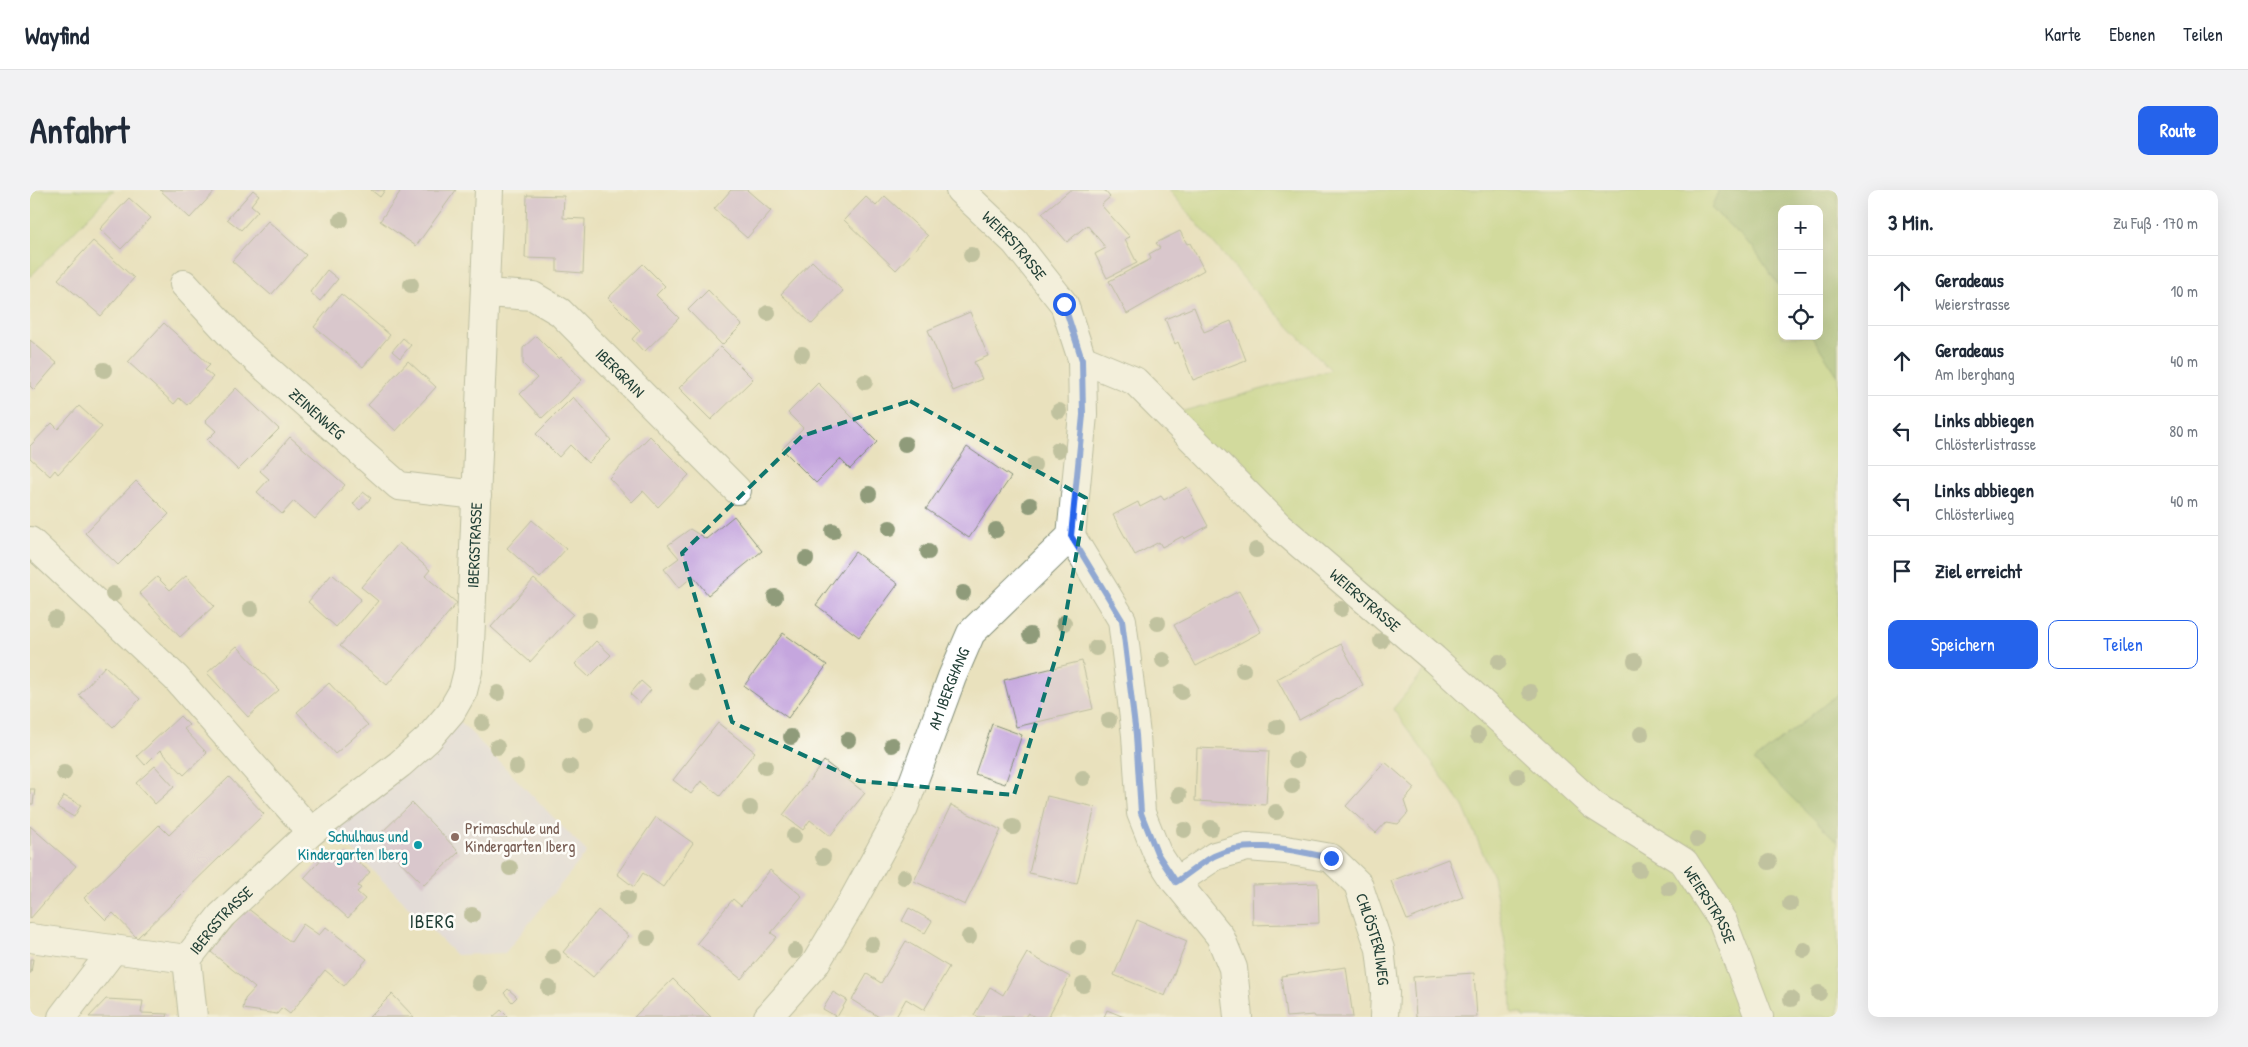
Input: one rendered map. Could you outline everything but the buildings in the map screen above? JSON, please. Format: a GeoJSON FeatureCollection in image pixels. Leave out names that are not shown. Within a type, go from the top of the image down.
{"type":"FeatureCollection","features":[{"type":"Feature","properties":{"kind":"street","name":"IBERGSTRASSE"},"geometry":{"type":"LineString","coordinates":[[30,938],[187,959],[221,916],[311,832],[400,764],[428,739],[451,712],[463,690],[468,671],[470,645],[489,190]]}},
{"type":"Feature","properties":{"kind":"street","name":"WEIERSTRASSE"},"geometry":{"type":"LineString","coordinates":[[960,190],[1015,242],[1064,304],[1082,360],[1135,381],[1279,526],[1434,659],[1593,805],[1684,862],[1723,922],[1759,1017]]}},
{"type":"Feature","properties":{"kind":"street","name":"ZEINENWEG"},"geometry":{"type":"LineString","coordinates":[[184,284],[241,346],[399,486],[476,494]]}},
{"type":"Feature","properties":{"kind":"street","name":"IBERGRAIN"},"geometry":{"type":"LineString","coordinates":[[485,293],[533,296],[560,312],[737,490]]}},
{"type":"Feature","properties":{"kind":"street"},"geometry":{"type":"LineString","coordinates":[[1082,360],[1083,415],[1071,536],[1122,620],[1136,735],[1141,813],[1157,853],[1176,882],[1220,936],[1233,968],[1238,1017]]}},
{"type":"Feature","properties":{"kind":"street","name":"AM IBERGHANG"},"geometry":{"type":"LineString","coordinates":[[768,1017],[815,964],[852,902],[904,807],[952,677],[972,633],[1071,536]]}},
{"type":"Feature","properties":{"kind":"street"},"geometry":{"type":"LineString","coordinates":[[30,541],[176,678],[311,832]]}},
{"type":"Feature","properties":{"kind":"street","name":"CHLÖSTERLIWEG"},"geometry":{"type":"LineString","coordinates":[[1176,882],[1215,856],[1247,847],[1286,850],[1331,858],[1358,884],[1380,949],[1386,993],[1384,1017]]}},
{"type":"Feature","properties":{"kind":"street"},"geometry":{"type":"LineString","coordinates":[[62,1017],[114,949]]}},
{"type":"Feature","properties":{"kind":"street"},"geometry":{"type":"LineString","coordinates":[[187,959],[193,1017]]}},
{"type":"Feature","properties":{"kind":"highlighted area"},"geometry":{"type":"Polygon","coordinates":[[[910,401],[1086,498],[1062,637],[1014,795],[859,781],[732,722],[682,553],[802,436],[910,401]]]}},
{"type":"Feature","properties":{"kind":"shaded area","name":"Primaschule und Kindergarten Iberg"},"geometry":{"type":"Polygon","coordinates":[[[451,712],[587,852],[505,953],[456,955],[324,821],[451,712]]]}},
{"type":"Feature","properties":{"kind":"green space"},"geometry":{"type":"Polygon","coordinates":[[[30,190],[114,190],[30,277],[30,190]]]}},
{"type":"Feature","properties":{"kind":"green space"},"geometry":{"type":"Polygon","coordinates":[[[1169,190],[1719,190],[1711,208],[1753,247],[1778,285],[1778,340],[1815,340],[1838,376],[1838,694],[1754,761],[1838,842],[1838,1017],[1523,1017],[1523,1013],[1512,1013],[1511,975],[1493,877],[1463,806],[1393,709],[1434,659],[1169,415],[1331,370],[1250,286],[1169,190]]]}},
{"type":"Feature","properties":{"kind":"green space"},"geometry":{"type":"Polygon","coordinates":[[[1719,190],[1838,190],[1838,376],[1815,340],[1823,340],[1823,205],[1778,205],[1778,285],[1753,247],[1711,208],[1719,190]]]}},
{"type":"Feature","properties":{"kind":"green space"},"geometry":{"type":"Polygon","coordinates":[[[1838,694],[1838,842],[1754,761],[1838,694]]]}},
{"type":"Feature","properties":{"kind":"place","name":"Primaschule und Kindergarten Iberg"},"geometry":{"type":"Point","coordinates":[455,837]}},
{"type":"Feature","properties":{"kind":"place","name":"Schulhaus und Kindergarten Iberg"},"geometry":{"type":"Point","coordinates":[418,845]}},
{"type":"Feature","properties":{"kind":"district","name":"IBERG"},"geometry":{"type":"Point","coordinates":[432,921]}},
{"type":"Feature","properties":{"kind":"route"},"geometry":{"type":"LineString","coordinates":[[1064,304],[1082,360],[1083,415],[1071,536],[1122,620],[1136,735],[1141,813],[1157,853],[1176,882],[1215,856],[1247,847],[1286,850],[1331,858]]}}]}
